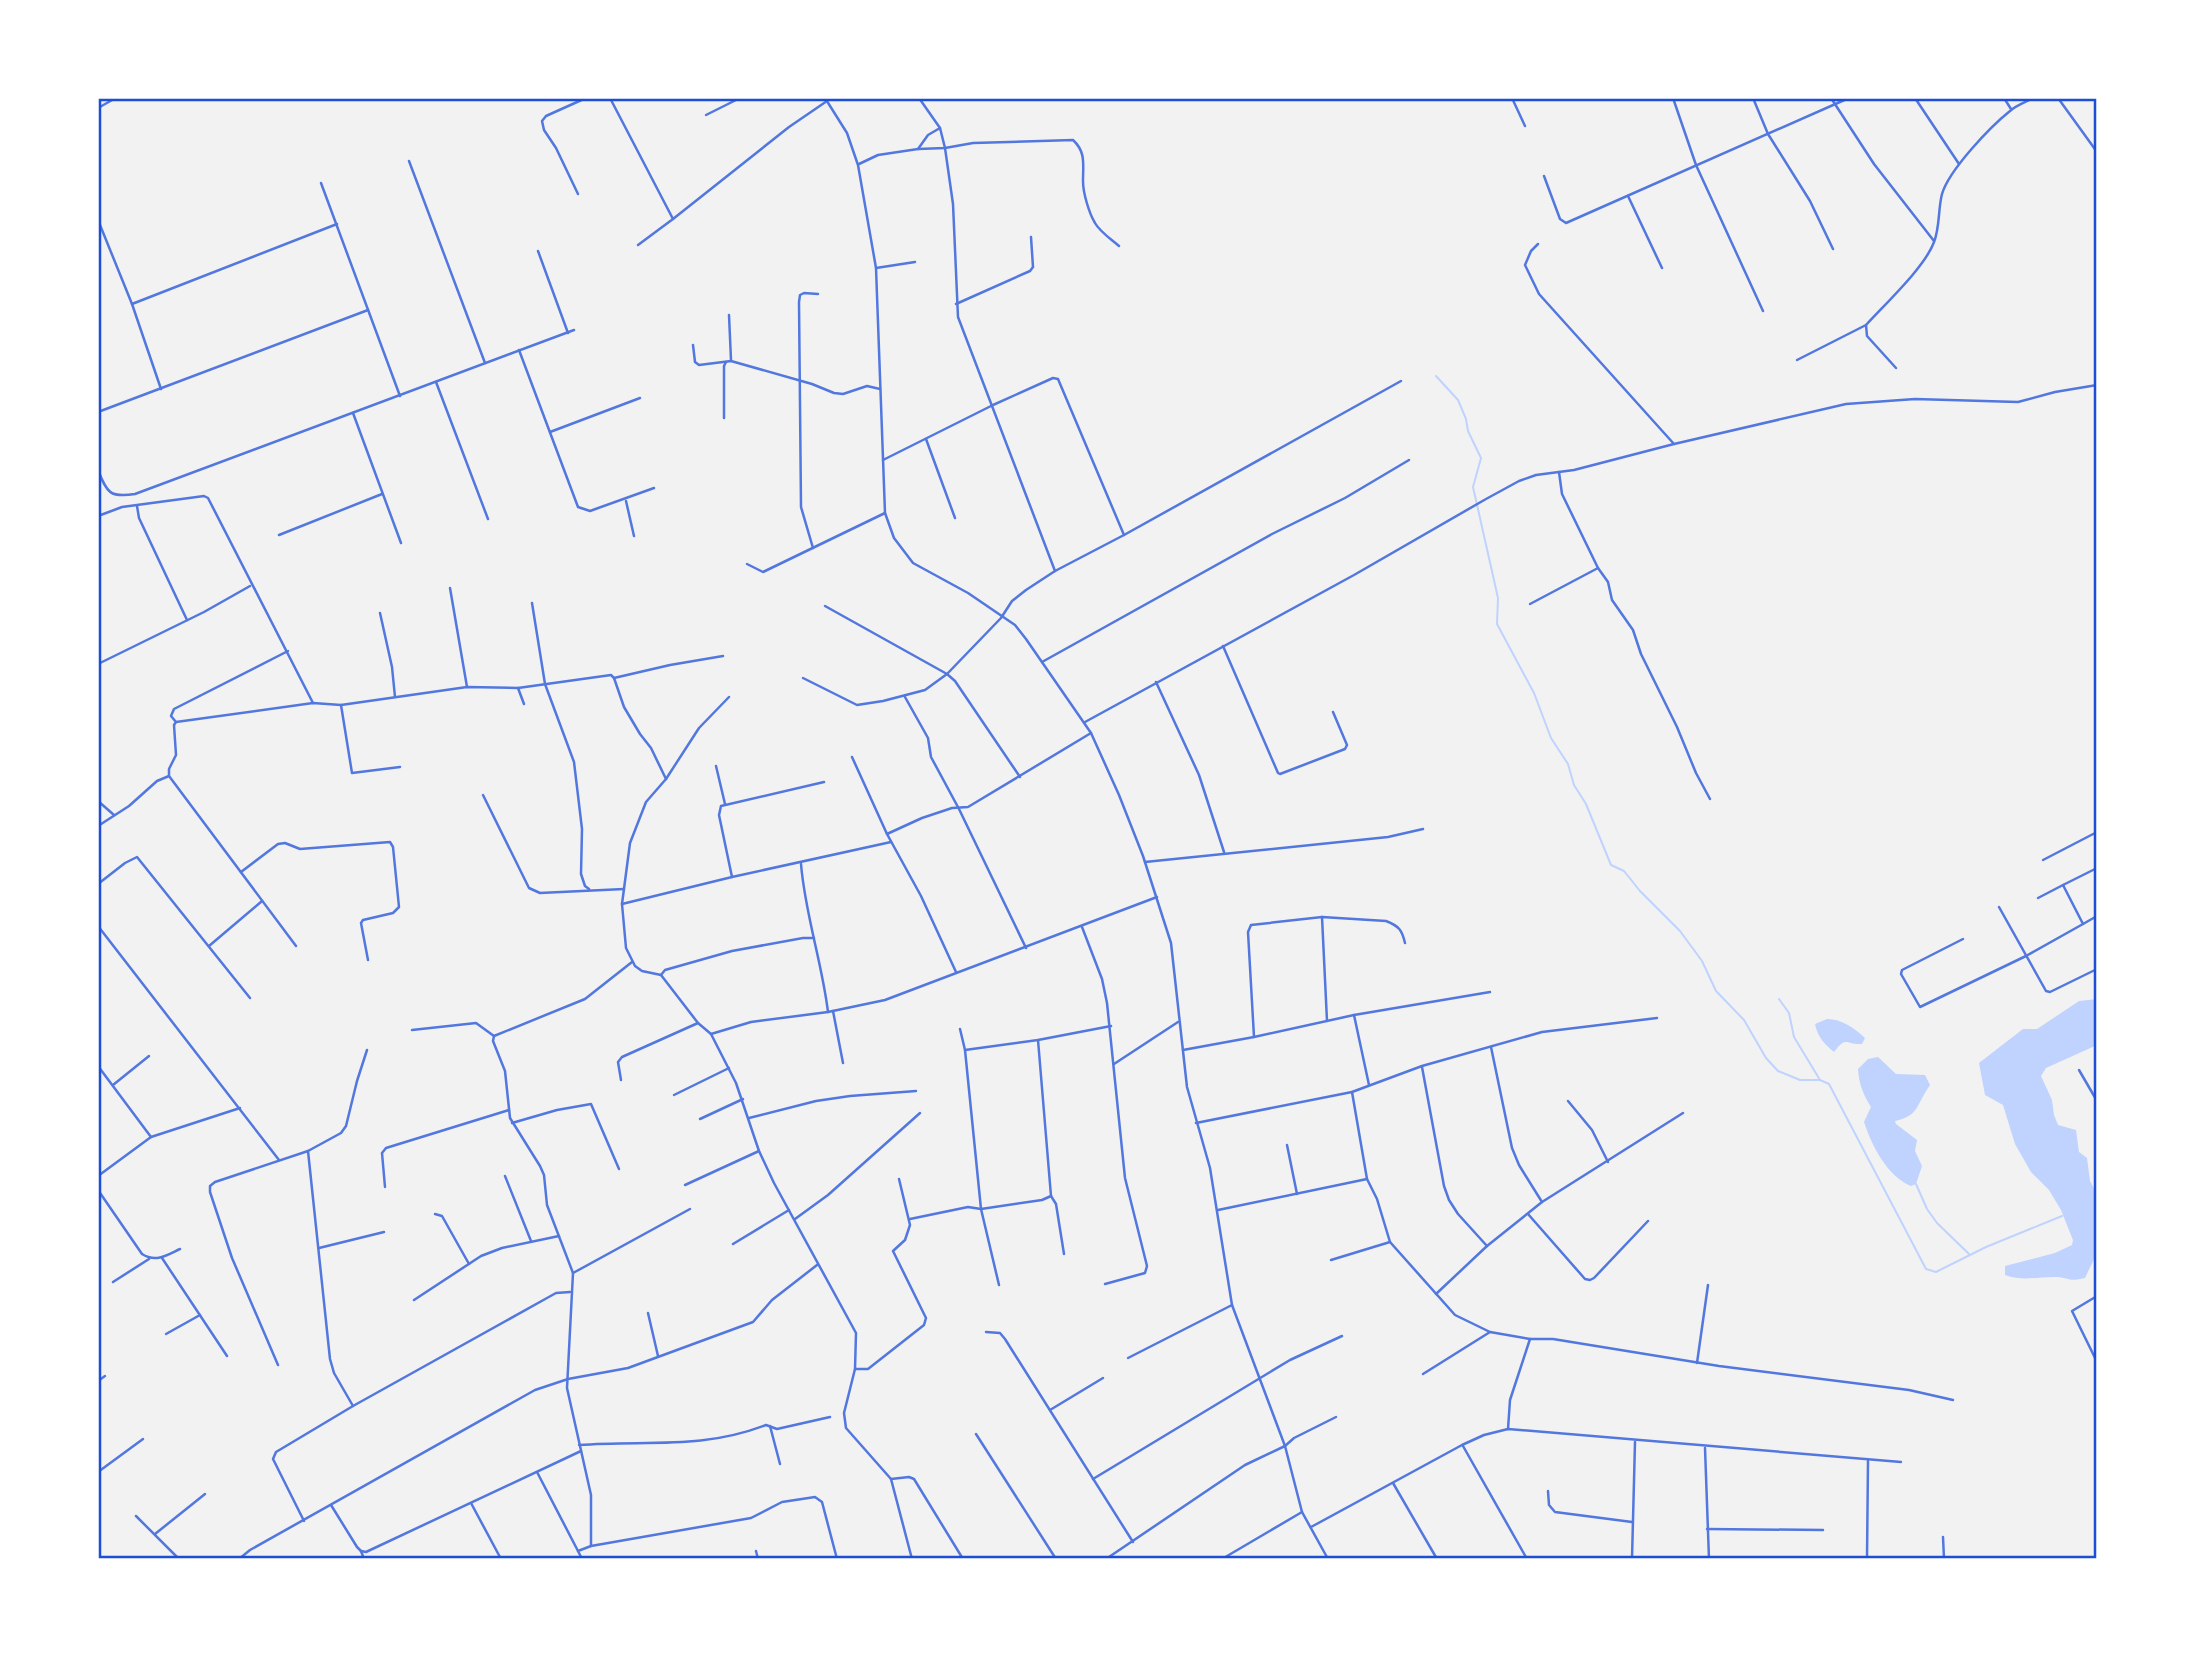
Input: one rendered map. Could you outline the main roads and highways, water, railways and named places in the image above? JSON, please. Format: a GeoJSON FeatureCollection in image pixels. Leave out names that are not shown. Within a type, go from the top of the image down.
{"type":"FeatureCollection","features":[{"type":"Feature","properties":{"kind":"water"},"geometry":{"type":"Polygon","coordinates":[[[2097,999],[2097,1045],[2046,1068],[2041,1076],[2052,1100],[2058,1125],[2076,1130],[2079,1152],[2087,1158],[2090,1181],[2097,1194],[2097,1253],[2085,1278],[2073,1280],[2005,1275],[2005,1266],[2055,1253],[2072,1245],[2073,1240],[2061,1210],[2049,1190],[2031,1172],[2015,1144],[2003,1105],[1985,1095],[1979,1063],[2023,1029],[2037,1029],[2079,1001],[2097,999]]]}},
{"type":"Feature","properties":{"kind":"water"},"geometry":{"type":"Polygon","coordinates":[[[1827,1019],[1843,1022],[1852,1028],[1865,1038],[1862,1044],[1844,1042],[1834,1052],[1822,1040],[1815,1024],[1827,1019]]]}},
{"type":"Feature","properties":{"kind":"water"},"geometry":{"type":"Polygon","coordinates":[[[1878,1057],[1896,1074],[1925,1075],[1930,1085],[1913,1113],[1895,1121],[1917,1140],[1915,1151],[1922,1166],[1916,1184],[1911,1186],[1888,1168],[1871,1141],[1864,1122],[1871,1107],[1862,1089],[1858,1069],[1868,1059],[1878,1057]]]}},
{"type":"Feature","properties":{"kind":"waterway"},"geometry":{"type":"LineString","coordinates":[[1436,376],[1458,400],[1468,431],[1481,458],[1473,487],[1498,598],[1497,624],[1534,693],[1551,738],[1568,764],[1574,785],[1586,804],[1611,865],[1624,871],[1680,931],[1702,961],[1716,991],[1744,1020],[1766,1058],[1778,1071],[1800,1080],[1820,1080],[1829,1084],[1926,1269],[1936,1272],[1986,1247],[2062,1216]]}},
{"type":"Feature","properties":{"kind":"waterway"},"geometry":{"type":"LineString","coordinates":[[1779,999],[1789,1013],[1794,1037],[1820,1080]]}},
{"type":"Feature","properties":{"kind":"waterway"},"geometry":{"type":"LineString","coordinates":[[1916,1184],[1927,1209],[1937,1223],[1969,1254]]}}]}
